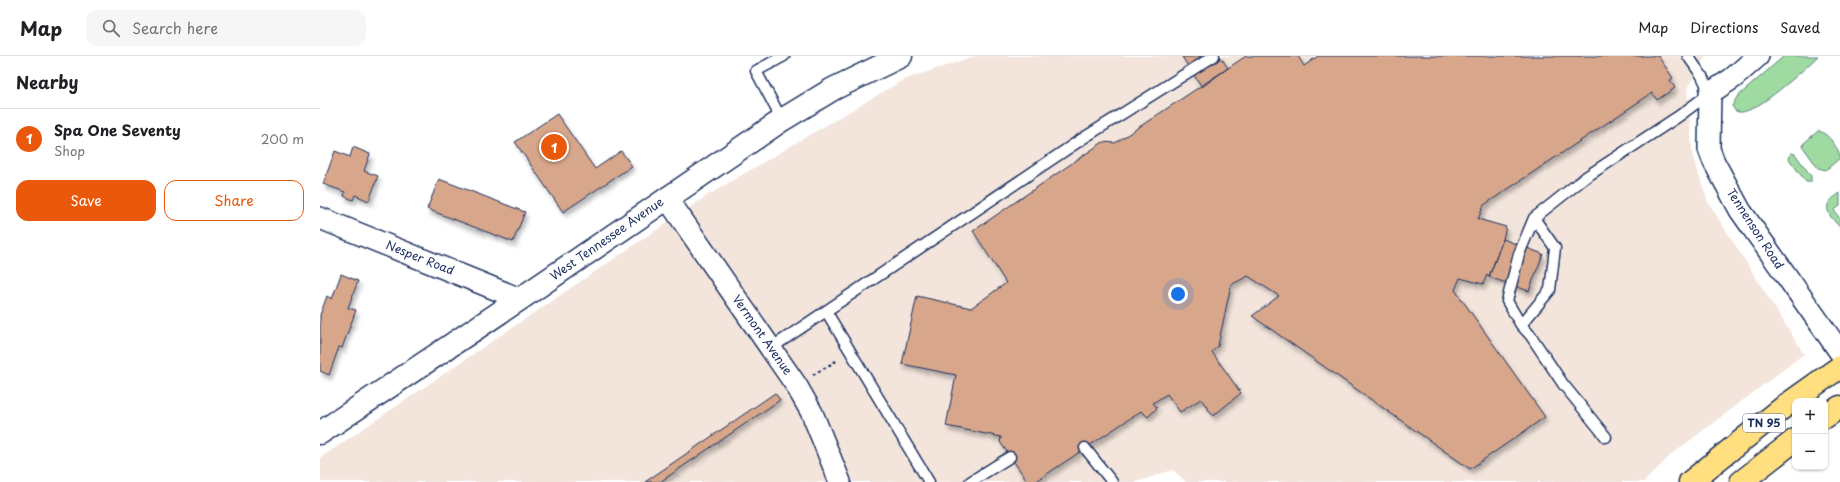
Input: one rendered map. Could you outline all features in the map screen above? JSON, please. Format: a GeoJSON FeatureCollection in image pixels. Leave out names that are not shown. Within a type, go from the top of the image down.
{"type":"FeatureCollection","features":[{"type":"Feature","properties":{"kind":"highway","name":"TN 95"},"geometry":{"type":"LineString","coordinates":[[1690,482],[1785,406],[1840,367]]}},
{"type":"Feature","properties":{"kind":"highway"},"geometry":{"type":"LineString","coordinates":[[1828,415],[1840,407]]}},
{"type":"Feature","properties":{"kind":"highway","name":"TN 95"},"geometry":{"type":"LineString","coordinates":[[1741,482],[1792,442]]}},
{"type":"Feature","properties":{"kind":"street","name":"West Tennessee Avenue"},"geometry":{"type":"LineString","coordinates":[[320,433],[520,299],[782,120],[833,89],[901,56]]}},
{"type":"Feature","properties":{"kind":"street"},"geometry":{"type":"LineString","coordinates":[[1710,93],[1733,78],[1758,56]]}},
{"type":"Feature","properties":{"kind":"street","name":"Tennenson Road"},"geometry":{"type":"LineString","coordinates":[[1710,93],[1709,149],[1714,162],[1740,210],[1840,352]]}},
{"type":"Feature","properties":{"kind":"street","name":"Vermont Avenue"},"geometry":{"type":"LineString","coordinates":[[667,198],[796,385],[812,413],[840,482]]}},
{"type":"Feature","properties":{"kind":"street","name":"Nesper Road"},"geometry":{"type":"LineString","coordinates":[[320,218],[520,299]]}},
{"type":"Feature","properties":{"kind":"lane"},"geometry":{"type":"LineString","coordinates":[[782,120],[756,71],[784,56]]}},
{"type":"Feature","properties":{"kind":"lane"},"geometry":{"type":"LineString","coordinates":[[771,348],[1082,139],[1214,56]]}},
{"type":"Feature","properties":{"kind":"lane"},"geometry":{"type":"LineString","coordinates":[[1606,437],[1563,384],[1531,336],[1521,325],[1507,302],[1519,254],[1534,218],[1586,177],[1679,116],[1710,93],[1702,76],[1688,56]]}},
{"type":"Feature","properties":{"kind":"lane"},"geometry":{"type":"LineString","coordinates":[[1521,325],[1550,290],[1555,248],[1534,218]]}},
{"type":"Feature","properties":{"kind":"lane"},"geometry":{"type":"LineString","coordinates":[[826,311],[929,482]]}},
{"type":"Feature","properties":{"kind":"lane"},"geometry":{"type":"LineString","coordinates":[[1086,448],[1112,482]]}},
{"type":"Feature","properties":{"kind":"lane"},"geometry":{"type":"LineString","coordinates":[[970,482],[1010,457]]}},
{"type":"Feature","properties":{"kind":"shaded area"},"geometry":{"type":"Polygon","coordinates":[[[975,56],[1706,56],[1687,88],[1693,157],[1708,202],[1804,354],[1672,454],[1644,482],[1186,482],[1173,470],[1136,482],[320,482],[320,458],[708,195],[903,80],[975,56]]]}},
{"type":"Feature","properties":{"kind":"green space"},"geometry":{"type":"Polygon","coordinates":[[[1784,56],[1818,56],[1792,80],[1768,99],[1746,111],[1736,111],[1732,106],[1737,97],[1784,56]]]}},
{"type":"Feature","properties":{"kind":"green space"},"geometry":{"type":"Polygon","coordinates":[[[1818,131],[1828,137],[1838,150],[1840,158],[1826,170],[1818,168],[1803,147],[1804,143],[1818,131]]]}},
{"type":"Feature","properties":{"kind":"green space"},"geometry":{"type":"Polygon","coordinates":[[[1791,153],[1795,154],[1811,176],[1811,182],[1806,182],[1789,159],[1791,153]]]}},
{"type":"Feature","properties":{"kind":"green space"},"geometry":{"type":"Polygon","coordinates":[[[1840,193],[1840,206],[1834,210],[1840,219],[1840,227],[1831,217],[1828,206],[1833,198],[1840,193]]]}},
{"type":"Feature","properties":{"kind":"building"},"geometry":{"type":"Polygon","coordinates":[[[1220,56],[1228,68],[1202,87],[1182,57],[1220,56]]]}},
{"type":"Feature","properties":{"kind":"building"},"geometry":{"type":"Polygon","coordinates":[[[1246,56],[1298,56],[1304,66],[1318,56],[1658,56],[1673,78],[1670,80],[1675,88],[1657,100],[1652,93],[1484,205],[1478,219],[1506,227],[1503,239],[1489,277],[1487,275],[1483,284],[1460,278],[1455,290],[1545,417],[1470,469],[1252,316],[1279,296],[1248,276],[1231,285],[1218,346],[1212,352],[1241,393],[1213,416],[1201,399],[1180,412],[1167,394],[1153,403],[1157,408],[1148,417],[1141,411],[1035,482],[1028,482],[1000,442],[1001,437],[946,426],[956,375],[902,364],[917,296],[971,308],[1006,283],[973,231],[1103,142],[1115,143],[1246,56]]]}},
{"type":"Feature","properties":{"kind":"building"},"geometry":{"type":"Polygon","coordinates":[[[557,114],[595,169],[621,151],[632,166],[563,212],[515,142],[557,114]]]}},
{"type":"Feature","properties":{"kind":"building"},"geometry":{"type":"Polygon","coordinates":[[[353,147],[370,154],[364,171],[378,176],[369,201],[355,195],[353,200],[344,196],[345,192],[323,184],[335,151],[350,157],[353,147]]]}},
{"type":"Feature","properties":{"kind":"building"},"geometry":{"type":"Polygon","coordinates":[[[439,179],[525,212],[513,242],[427,209],[439,179]]]}},
{"type":"Feature","properties":{"kind":"building"},"geometry":{"type":"Polygon","coordinates":[[[1503,239],[1543,254],[1529,291],[1489,277],[1503,239]]]}},
{"type":"Feature","properties":{"kind":"building"},"geometry":{"type":"Polygon","coordinates":[[[341,274],[358,281],[348,308],[356,310],[342,348],[339,347],[329,375],[320,371],[320,315],[327,296],[332,299],[341,274]]]}},
{"type":"Feature","properties":{"kind":"building"},"geometry":{"type":"Polygon","coordinates":[[[775,393],[780,400],[660,482],[645,482],[775,393]]]}},
{"type":"Feature","properties":{"kind":"place","name":"Spa One Seventy"},"geometry":{"type":"Point","coordinates":[554,147]}}]}
